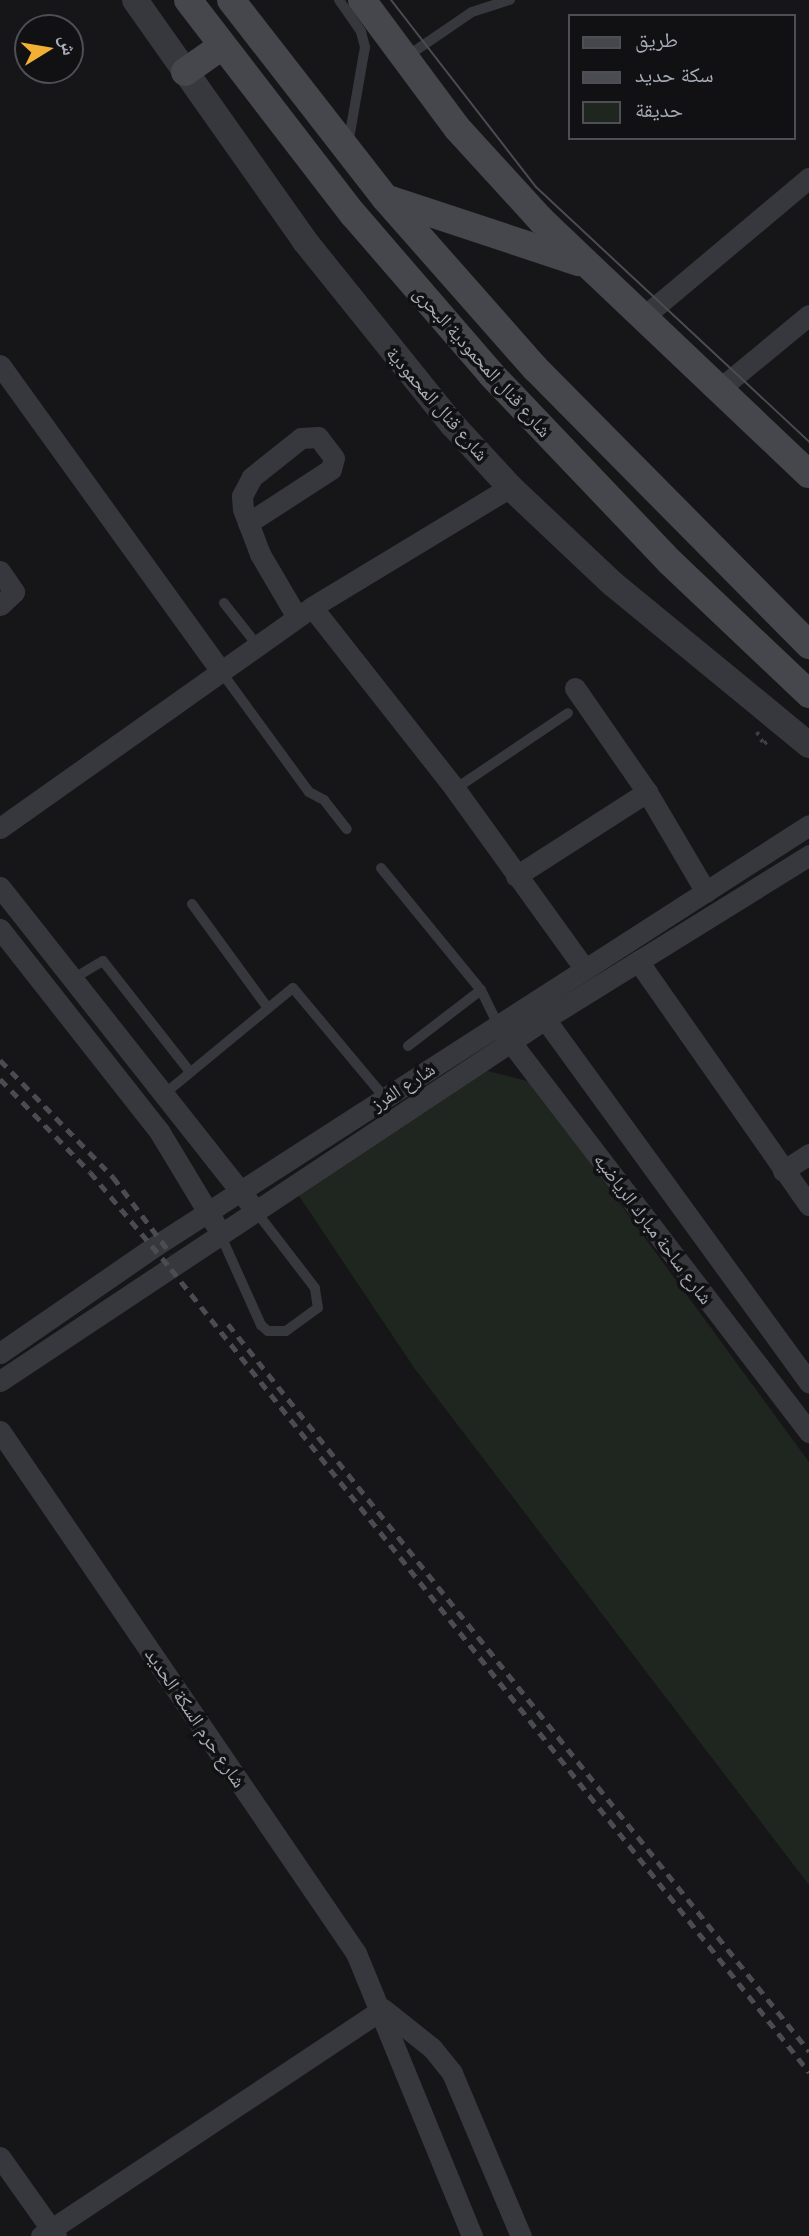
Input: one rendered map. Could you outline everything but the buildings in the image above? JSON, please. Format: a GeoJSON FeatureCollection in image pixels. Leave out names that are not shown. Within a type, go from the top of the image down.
{"type":"FeatureCollection","features":[{"type":"Feature","properties":{"kind":"main road","name":"شارع قنال المحمودية البحرى"},"geometry":{"type":"LineString","coordinates":[[188,0],[353,214],[491,374],[670,562],[809,694]]}},
{"type":"Feature","properties":{"kind":"main road","name":"شارع قنال المحمودية البحرى"},"geometry":{"type":"LineString","coordinates":[[231,0],[385,198],[582,420],[809,645]]}},
{"type":"Feature","properties":{"kind":"main road"},"geometry":{"type":"LineString","coordinates":[[362,0],[403,58],[498,175],[584,264],[809,474]]}},
{"type":"Feature","properties":{"kind":"main road"},"geometry":{"type":"LineString","coordinates":[[185,72],[222,46]]}},
{"type":"Feature","properties":{"kind":"main road"},"geometry":{"type":"LineString","coordinates":[[385,198],[584,264]]}},
{"type":"Feature","properties":{"kind":"street","name":"شارع قنال المحمودية"},"geometry":{"type":"LineString","coordinates":[[135,0],[345,294],[510,487],[667,630],[809,745]]}},
{"type":"Feature","properties":{"kind":"street"},"geometry":{"type":"LineString","coordinates":[[642,318],[805,190]]}},
{"type":"Feature","properties":{"kind":"street"},"geometry":{"type":"LineString","coordinates":[[718,390],[809,315]]}},
{"type":"Feature","properties":{"kind":"street"},"geometry":{"type":"LineString","coordinates":[[0,365],[220,670]]}},
{"type":"Feature","properties":{"kind":"street"},"geometry":{"type":"LineString","coordinates":[[248,523],[331,469],[334,458],[318,437],[306,435],[247,482],[242,503],[248,523],[260,554],[305,612],[455,789],[585,969]]}},
{"type":"Feature","properties":{"kind":"street"},"geometry":{"type":"LineString","coordinates":[[0,828],[305,612],[510,487]]}},
{"type":"Feature","properties":{"kind":"street"},"geometry":{"type":"LineString","coordinates":[[0,571],[14,592],[0,605]]}},
{"type":"Feature","properties":{"kind":"street"},"geometry":{"type":"LineString","coordinates":[[575,688],[714,887],[734,900]]}},
{"type":"Feature","properties":{"kind":"street"},"geometry":{"type":"LineString","coordinates":[[516,876],[648,792]]}},
{"type":"Feature","properties":{"kind":"street","name":"شارع الفرز"},"geometry":{"type":"LineString","coordinates":[[0,1381],[220,1236],[248,1202],[385,1098],[809,825]]}},
{"type":"Feature","properties":{"kind":"street","name":"شارع الفرز"},"geometry":{"type":"LineString","coordinates":[[0,1353],[209,1210],[248,1202],[511,1043],[545,1019],[809,855]]}},
{"type":"Feature","properties":{"kind":"street"},"geometry":{"type":"LineString","coordinates":[[0,887],[202,1149],[248,1202]]}},
{"type":"Feature","properties":{"kind":"street"},"geometry":{"type":"LineString","coordinates":[[0,929],[182,1163],[209,1210],[220,1236]]}},
{"type":"Feature","properties":{"kind":"street"},"geometry":{"type":"LineString","coordinates":[[638,961],[809,1205]]}},
{"type":"Feature","properties":{"kind":"street","name":"شارع ساحة مبارك الرياضيه"},"geometry":{"type":"LineString","coordinates":[[533,1002],[809,1383]]}},
{"type":"Feature","properties":{"kind":"street","name":"شارع ساحة مبارك الرياضيه"},"geometry":{"type":"LineString","coordinates":[[498,1025],[809,1432]]}},
{"type":"Feature","properties":{"kind":"street"},"geometry":{"type":"LineString","coordinates":[[159,1131],[178,1116]]}},
{"type":"Feature","properties":{"kind":"street"},"geometry":{"type":"LineString","coordinates":[[182,1163],[202,1149]]}},
{"type":"Feature","properties":{"kind":"street"},"geometry":{"type":"LineString","coordinates":[[783,1171],[809,1154]]}},
{"type":"Feature","properties":{"kind":"street","name":"شارع حرم السكة الحديد"},"geometry":{"type":"LineString","coordinates":[[0,1431],[356,1954],[383,2009],[472,2236]]}},
{"type":"Feature","properties":{"kind":"street"},"geometry":{"type":"LineString","coordinates":[[0,2157],[49,2234],[383,2009]]}},
{"type":"Feature","properties":{"kind":"street","name":"شارع حرم السكة الحديد"},"geometry":{"type":"LineString","coordinates":[[383,2009],[425,2041],[452,2073],[521,2236]]}},
{"type":"Feature","properties":{"kind":"lane"},"geometry":{"type":"LineString","coordinates":[[339,0],[361,32],[365,47],[346,150]]}},
{"type":"Feature","properties":{"kind":"lane"},"geometry":{"type":"LineString","coordinates":[[403,58],[478,4],[510,0]]}},
{"type":"Feature","properties":{"kind":"lane"},"geometry":{"type":"LineString","coordinates":[[224,603],[257,645]]}},
{"type":"Feature","properties":{"kind":"lane"},"geometry":{"type":"LineString","coordinates":[[220,670],[309,792],[324,800],[347,829]]}},
{"type":"Feature","properties":{"kind":"lane"},"geometry":{"type":"LineString","coordinates":[[455,789],[568,713]]}},
{"type":"Feature","properties":{"kind":"lane"},"geometry":{"type":"LineString","coordinates":[[381,868],[481,990],[498,1025]]}},
{"type":"Feature","properties":{"kind":"lane"},"geometry":{"type":"LineString","coordinates":[[192,904],[267,1007]]}},
{"type":"Feature","properties":{"kind":"lane"},"geometry":{"type":"LineString","coordinates":[[70,981],[103,961],[190,1072]]}},
{"type":"Feature","properties":{"kind":"lane"},"geometry":{"type":"LineString","coordinates":[[161,1096],[287,990],[296,989],[385,1098]]}},
{"type":"Feature","properties":{"kind":"lane"},"geometry":{"type":"LineString","coordinates":[[408,1046],[481,990]]}},
{"type":"Feature","properties":{"kind":"lane"},"geometry":{"type":"LineString","coordinates":[[220,1236],[261,1325],[268,1331],[286,1331],[318,1308],[315,1288],[248,1202]]}},
{"type":"Feature","properties":{"kind":"path"},"geometry":{"type":"LineString","coordinates":[[756,731],[764,744]]}},
{"type":"Feature","properties":{"kind":"green space"},"geometry":{"type":"Polygon","coordinates":[[[468,1066],[531,1082],[809,1462],[809,1885],[415,1369],[293,1187],[468,1066]]]}},
{"type":"Feature","properties":{"kind":"tram line"},"geometry":{"type":"LineString","coordinates":[[391,0],[536,187],[809,442]]}},
{"type":"Feature","properties":{"kind":"railway"},"geometry":{"type":"LineString","coordinates":[[0,1060],[113,1177],[171,1254]]}},
{"type":"Feature","properties":{"kind":"railway"},"geometry":{"type":"LineString","coordinates":[[0,1079],[90,1172],[171,1269],[809,2072]]}},
{"type":"Feature","properties":{"kind":"railway"},"geometry":{"type":"LineString","coordinates":[[228,1324],[809,2051]]}}]}
